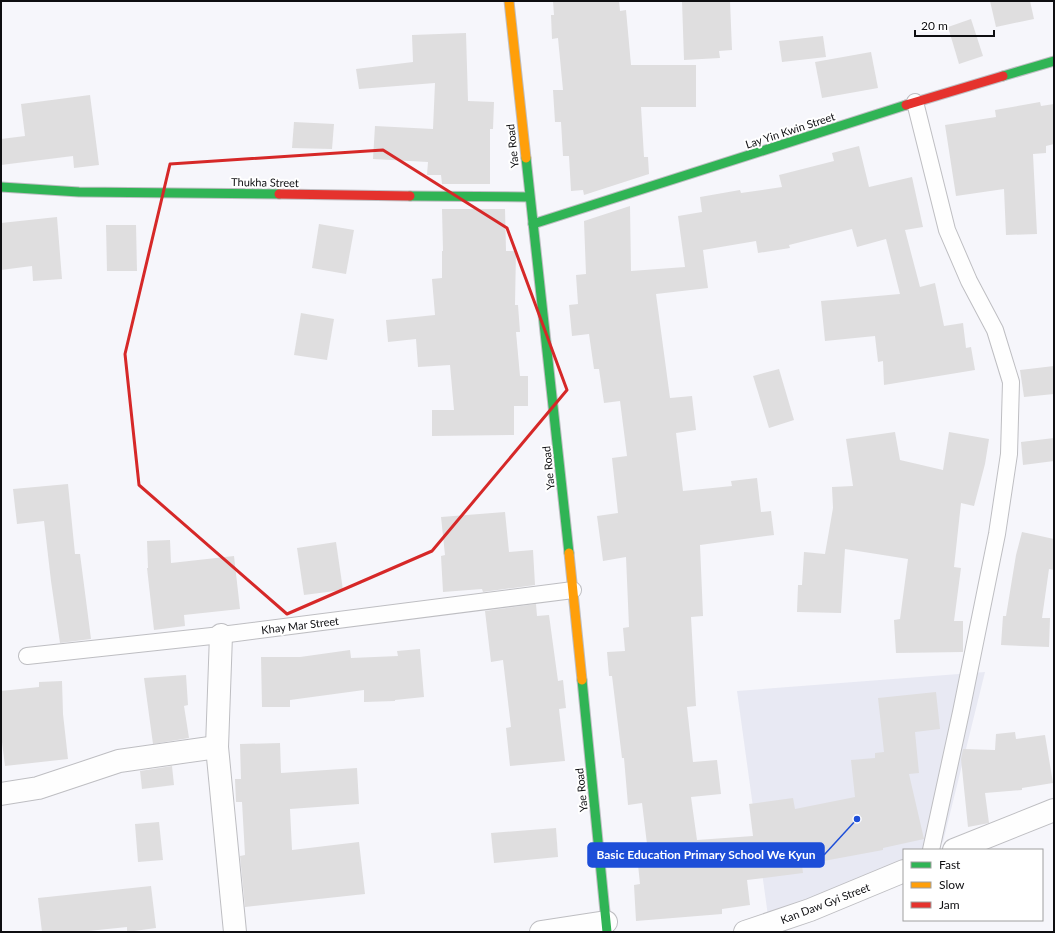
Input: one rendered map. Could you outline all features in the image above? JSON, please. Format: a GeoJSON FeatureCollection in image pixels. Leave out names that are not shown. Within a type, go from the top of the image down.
{"type":"FeatureCollection","features":[{"type":"Feature","properties":{"kind":"street","name":"Yae Road"},"geometry":{"type":"LineString","coordinates":[[509,1],[529,197],[573,590],[607,927]]}},
{"type":"Feature","properties":{"kind":"street","name":"Lay Yin Kwin Street"},"geometry":{"type":"LineString","coordinates":[[533,224],[915,102],[1054,61]]}},
{"type":"Feature","properties":{"kind":"street","name":"Thukha Street"},"geometry":{"type":"LineString","coordinates":[[1,187],[79,192],[529,197]]}},
{"type":"Feature","properties":{"kind":"street"},"geometry":{"type":"LineString","coordinates":[[221,635],[217,747],[234,932]]}},
{"type":"Feature","properties":{"kind":"street"},"geometry":{"type":"LineString","coordinates":[[1,794],[38,788],[119,761],[217,747]]}},
{"type":"Feature","properties":{"kind":"street"},"geometry":{"type":"LineString","coordinates":[[956,849],[1054,810]]}},
{"type":"Feature","properties":{"kind":"street","name":"Kan Daw Gyi Street"},"geometry":{"type":"LineString","coordinates":[[745,932],[810,910],[903,871]]}},
{"type":"Feature","properties":{"kind":"street"},"geometry":{"type":"LineString","coordinates":[[541,932],[607,927]]}},
{"type":"Feature","properties":{"kind":"lane"},"geometry":{"type":"LineString","coordinates":[[915,102],[947,230],[969,281],[995,330],[1011,382],[1009,454],[996,534],[961,712],[931,849]]}},
{"type":"Feature","properties":{"kind":"lane","name":"Khay Mar Street"},"geometry":{"type":"LineString","coordinates":[[27,656],[221,635],[573,590]]}},
{"type":"Feature","properties":{"kind":"highlighted area"},"geometry":{"type":"Polygon","coordinates":[[[383,150],[507,228],[567,390],[432,551],[287,614],[139,485],[125,354],[170,164],[383,150]]]}},
{"type":"Feature","properties":{"kind":"shaded area"},"geometry":{"type":"Polygon","coordinates":[[[985,672],[943,842],[927,849],[903,849],[903,859],[768,916],[737,691],[985,672]]]}},
{"type":"Feature","properties":{"kind":"building"},"geometry":{"type":"Polygon","coordinates":[[[553,1],[619,1],[620,11],[626,10],[631,65],[696,65],[696,107],[641,107],[644,157],[648,157],[649,174],[584,195],[583,190],[571,191],[569,156],[563,156],[561,122],[555,122],[553,90],[563,90],[558,38],[552,39],[551,15],[554,15],[553,1]]]}},
{"type":"Feature","properties":{"kind":"building"},"geometry":{"type":"Polygon","coordinates":[[[682,1],[730,1],[732,50],[719,51],[720,58],[684,60],[682,1]]]}},
{"type":"Feature","properties":{"kind":"building"},"geometry":{"type":"Polygon","coordinates":[[[990,1],[1030,1],[1034,19],[996,27],[990,1]]]}},
{"type":"Feature","properties":{"kind":"building"},"geometry":{"type":"Polygon","coordinates":[[[971,19],[983,56],[959,64],[948,27],[971,19]]]}},
{"type":"Feature","properties":{"kind":"building"},"geometry":{"type":"Polygon","coordinates":[[[466,33],[468,101],[494,102],[493,129],[490,129],[490,184],[442,184],[441,175],[427,175],[428,162],[373,159],[375,126],[433,129],[435,83],[359,89],[356,69],[413,62],[412,35],[466,33]]]}},
{"type":"Feature","properties":{"kind":"building"},"geometry":{"type":"Polygon","coordinates":[[[823,36],[826,57],[782,62],[779,41],[823,36]]]}},
{"type":"Feature","properties":{"kind":"building"},"geometry":{"type":"Polygon","coordinates":[[[871,52],[878,88],[822,98],[815,62],[871,52]]]}},
{"type":"Feature","properties":{"kind":"building"},"geometry":{"type":"Polygon","coordinates":[[[90,95],[99,165],[74,168],[73,156],[1,165],[1,139],[25,136],[21,104],[90,95]]]}},
{"type":"Feature","properties":{"kind":"building"},"geometry":{"type":"Polygon","coordinates":[[[1040,102],[1041,106],[1054,104],[1054,144],[1046,146],[1046,153],[1033,154],[1037,234],[1006,235],[1004,189],[956,196],[945,125],[996,117],[995,110],[1040,102]]]}},
{"type":"Feature","properties":{"kind":"building"},"geometry":{"type":"Polygon","coordinates":[[[294,122],[334,124],[332,149],[292,148],[294,122]]]}},
{"type":"Feature","properties":{"kind":"building"},"geometry":{"type":"Polygon","coordinates":[[[859,146],[869,187],[912,177],[923,227],[905,230],[920,287],[935,283],[944,326],[963,323],[966,348],[971,347],[975,370],[884,385],[883,361],[878,362],[875,336],[825,341],[821,301],[900,294],[886,239],[857,247],[852,229],[789,245],[790,248],[758,253],[756,241],[703,250],[708,288],[656,294],[670,398],[692,396],[696,430],[676,433],[683,491],[732,486],[731,481],[757,478],[761,512],[771,511],[774,535],[700,545],[703,616],[691,617],[696,706],[687,707],[693,762],[717,760],[721,794],[691,797],[697,840],[753,836],[749,804],[793,798],[795,809],[855,797],[851,760],[875,758],[875,753],[884,752],[878,698],[936,692],[940,729],[915,732],[919,773],[909,774],[924,839],[883,848],[883,850],[802,865],[803,873],[747,880],[750,905],[722,909],[722,914],[636,921],[634,885],[640,884],[636,845],[647,844],[642,803],[628,805],[624,758],[622,758],[612,676],[609,676],[607,652],[625,651],[623,628],[629,627],[626,557],[603,561],[597,516],[618,513],[612,458],[627,456],[620,401],[604,403],[599,369],[594,369],[589,334],[572,336],[569,305],[578,304],[576,275],[586,274],[584,221],[630,206],[631,271],[685,267],[678,216],[702,212],[700,197],[740,190],[741,193],[782,187],[779,175],[834,161],[832,153],[859,146]]]}},
{"type":"Feature","properties":{"kind":"building"},"geometry":{"type":"Polygon","coordinates":[[[442,209],[505,209],[506,251],[516,251],[515,305],[518,305],[520,332],[516,332],[520,376],[528,376],[528,406],[514,406],[514,435],[432,436],[432,410],[454,410],[450,365],[418,367],[416,339],[388,342],[386,320],[435,315],[432,279],[442,278],[442,209]]]}},
{"type":"Feature","properties":{"kind":"building"},"geometry":{"type":"Polygon","coordinates":[[[57,217],[62,279],[33,281],[32,266],[1,270],[1,223],[57,217]]]}},
{"type":"Feature","properties":{"kind":"building"},"geometry":{"type":"Polygon","coordinates":[[[319,224],[354,230],[346,274],[312,268],[319,224]]]}},
{"type":"Feature","properties":{"kind":"building"},"geometry":{"type":"Polygon","coordinates":[[[106,225],[136,225],[137,271],[107,271],[106,225]]]}},
{"type":"Feature","properties":{"kind":"building"},"geometry":{"type":"Polygon","coordinates":[[[301,313],[334,319],[327,360],[294,355],[301,313]]]}},
{"type":"Feature","properties":{"kind":"building"},"geometry":{"type":"Polygon","coordinates":[[[1054,366],[1054,394],[1024,397],[1020,370],[1054,366]]]}},
{"type":"Feature","properties":{"kind":"building"},"geometry":{"type":"Polygon","coordinates":[[[779,369],[794,420],[769,428],[753,376],[779,369]]]}},
{"type":"Feature","properties":{"kind":"building"},"geometry":{"type":"Polygon","coordinates":[[[895,432],[900,460],[943,470],[949,432],[989,439],[985,464],[974,506],[961,503],[954,567],[961,568],[954,621],[963,621],[963,652],[896,653],[894,620],[900,619],[908,559],[845,549],[841,613],[797,612],[798,585],[802,585],[804,552],[825,554],[833,508],[832,487],[853,486],[846,439],[895,432]]]}},
{"type":"Feature","properties":{"kind":"building"},"geometry":{"type":"Polygon","coordinates":[[[1054,438],[1054,461],[1023,465],[1021,442],[1054,438]]]}},
{"type":"Feature","properties":{"kind":"building"},"geometry":{"type":"Polygon","coordinates":[[[68,484],[75,554],[80,554],[91,639],[60,643],[44,521],[17,524],[13,489],[68,484]]]}},
{"type":"Feature","properties":{"kind":"building"},"geometry":{"type":"Polygon","coordinates":[[[505,512],[509,552],[533,550],[535,585],[483,592],[482,589],[443,592],[441,556],[445,555],[441,517],[505,512]]]}},
{"type":"Feature","properties":{"kind":"building"},"geometry":{"type":"Polygon","coordinates":[[[1022,532],[1054,539],[1054,570],[1049,569],[1042,618],[1050,618],[1049,647],[1001,645],[1003,616],[1006,616],[1016,555],[1022,532]]]}},
{"type":"Feature","properties":{"kind":"building"},"geometry":{"type":"Polygon","coordinates":[[[170,540],[171,563],[234,556],[240,609],[184,615],[185,626],[154,630],[147,568],[147,541],[170,540]]]}},
{"type":"Feature","properties":{"kind":"building"},"geometry":{"type":"Polygon","coordinates":[[[336,542],[343,590],[304,595],[297,548],[336,542]]]}},
{"type":"Feature","properties":{"kind":"building"},"geometry":{"type":"Polygon","coordinates":[[[536,604],[537,616],[549,615],[558,681],[563,680],[566,708],[559,709],[565,761],[510,766],[506,728],[511,727],[503,660],[491,662],[485,611],[536,604]]]}},
{"type":"Feature","properties":{"kind":"building"},"geometry":{"type":"Polygon","coordinates":[[[420,649],[424,697],[395,701],[364,702],[364,690],[290,700],[290,707],[262,707],[261,657],[300,657],[350,650],[351,658],[398,656],[397,651],[420,649]]]}},
{"type":"Feature","properties":{"kind":"building"},"geometry":{"type":"Polygon","coordinates":[[[186,675],[188,705],[184,706],[189,738],[153,744],[144,678],[186,675]]]}},
{"type":"Feature","properties":{"kind":"building"},"geometry":{"type":"Polygon","coordinates":[[[62,681],[63,714],[68,759],[5,766],[1,734],[1,691],[39,687],[39,682],[62,681]]]}},
{"type":"Feature","properties":{"kind":"building"},"geometry":{"type":"Polygon","coordinates":[[[1015,732],[1016,739],[1045,735],[1053,783],[1022,788],[1022,790],[985,793],[989,823],[968,827],[961,759],[963,749],[995,750],[996,734],[1015,732]]]}},
{"type":"Feature","properties":{"kind":"building"},"geometry":{"type":"Polygon","coordinates":[[[280,743],[281,773],[357,768],[359,804],[290,809],[292,850],[359,842],[365,894],[245,907],[240,856],[245,855],[242,802],[236,802],[235,779],[241,779],[240,744],[280,743]]]}},
{"type":"Feature","properties":{"kind":"building"},"geometry":{"type":"Polygon","coordinates":[[[172,766],[174,785],[142,789],[140,771],[172,766]]]}},
{"type":"Feature","properties":{"kind":"building"},"geometry":{"type":"Polygon","coordinates":[[[159,822],[163,860],[138,862],[135,824],[159,822]]]}},
{"type":"Feature","properties":{"kind":"building"},"geometry":{"type":"Polygon","coordinates":[[[556,828],[558,857],[494,863],[491,833],[556,828]]]}},
{"type":"Feature","properties":{"kind":"building"},"geometry":{"type":"Polygon","coordinates":[[[151,886],[156,928],[127,932],[127,927],[79,932],[42,932],[38,898],[151,886]]]}},
{"type":"Feature","properties":{"kind":"traffic: fast"},"geometry":{"type":"LineString","coordinates":[[1003,76],[1054,61]]}},
{"type":"Feature","properties":{"kind":"traffic: fast"},"geometry":{"type":"LineString","coordinates":[[533,224],[906,105]]}},
{"type":"Feature","properties":{"kind":"traffic: fast"},"geometry":{"type":"LineString","coordinates":[[526,158],[569,553]]}},
{"type":"Feature","properties":{"kind":"traffic: fast"},"geometry":{"type":"LineString","coordinates":[[1,187],[79,192],[279,194]]}},
{"type":"Feature","properties":{"kind":"traffic: fast"},"geometry":{"type":"LineString","coordinates":[[410,196],[529,197]]}},
{"type":"Feature","properties":{"kind":"traffic: fast"},"geometry":{"type":"LineString","coordinates":[[582,680],[607,932]]}},
{"type":"Feature","properties":{"kind":"traffic: slow"},"geometry":{"type":"LineString","coordinates":[[509,1],[526,158]]}},
{"type":"Feature","properties":{"kind":"traffic: slow"},"geometry":{"type":"LineString","coordinates":[[569,553],[582,680]]}},
{"type":"Feature","properties":{"kind":"traffic: jam"},"geometry":{"type":"LineString","coordinates":[[906,105],[1003,76]]}},
{"type":"Feature","properties":{"kind":"traffic: jam"},"geometry":{"type":"LineString","coordinates":[[279,194],[410,196]]}},
{"type":"Feature","properties":{"kind":"place","name":"Basic Education Primary School We Kyun"},"geometry":{"type":"Point","coordinates":[857,819]}}]}
